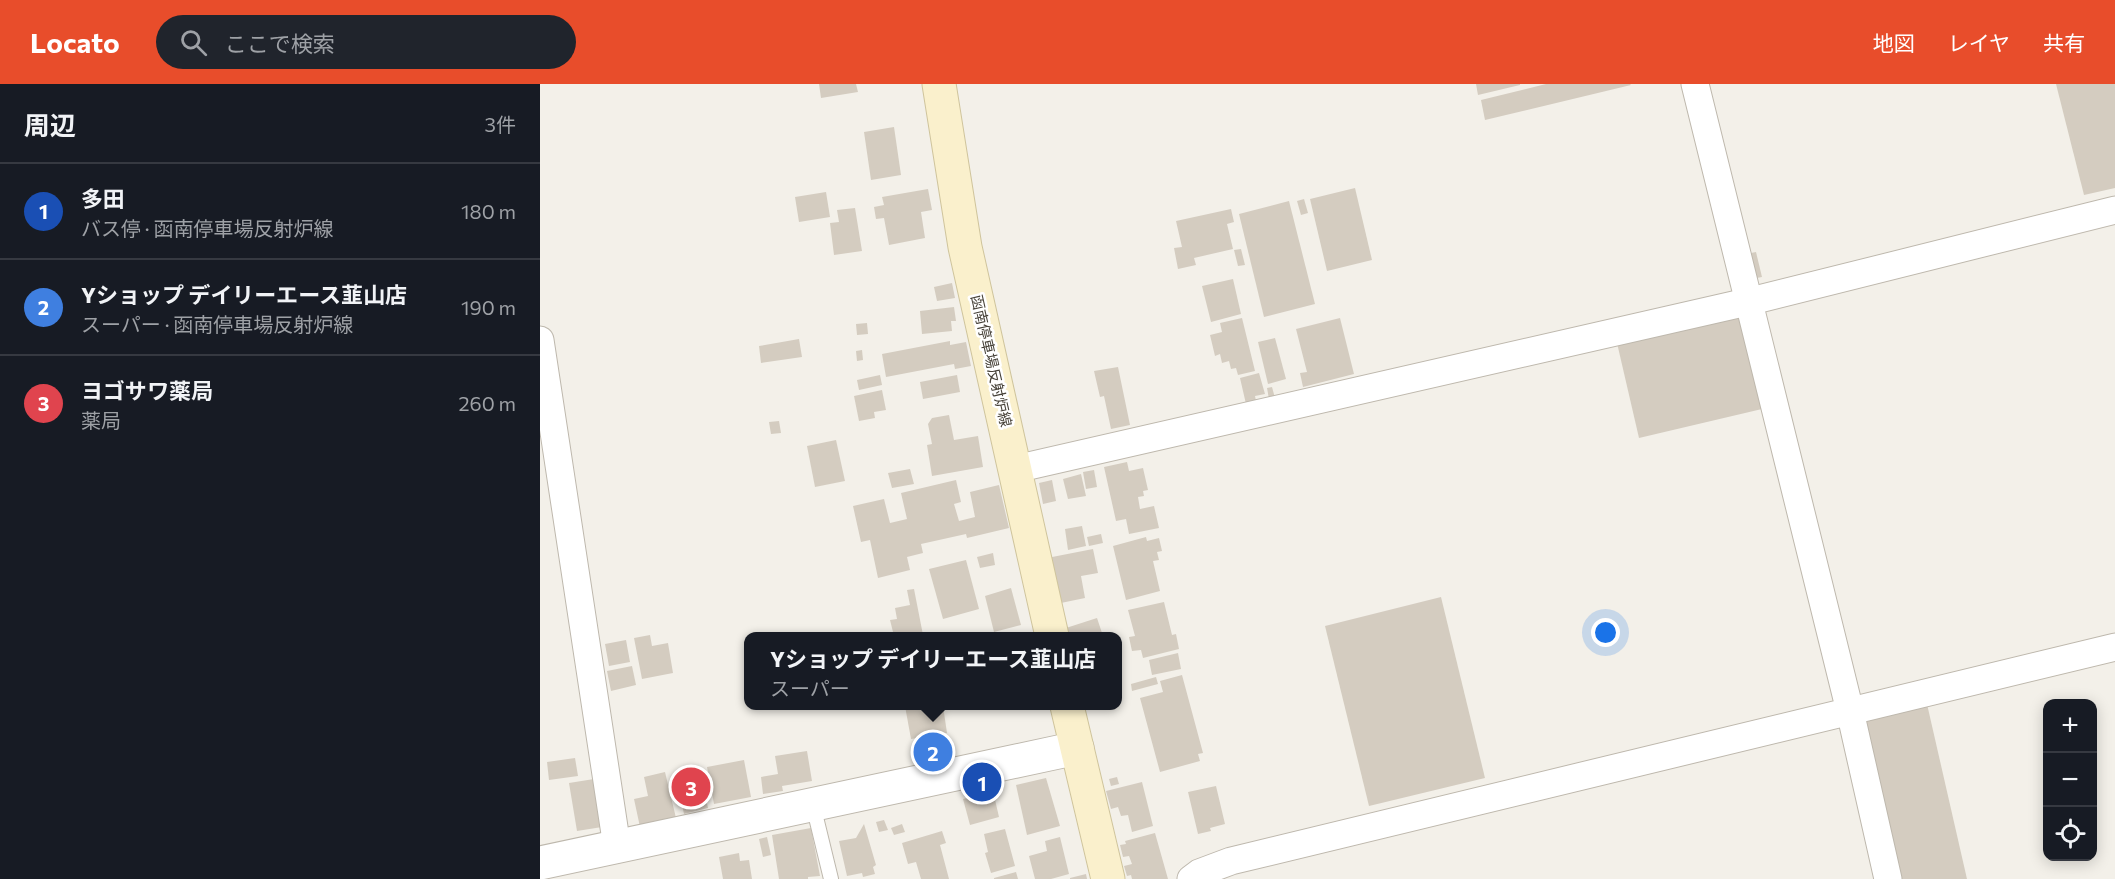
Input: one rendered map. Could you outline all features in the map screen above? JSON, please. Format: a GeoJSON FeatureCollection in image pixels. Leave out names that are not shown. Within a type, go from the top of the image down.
{"type":"FeatureCollection","features":[{"type":"Feature","properties":{"kind":"main road","name":"函南停車場反射炉線"},"geometry":{"type":"LineString","coordinates":[[939,84],[965,247],[1051,632]]}},
{"type":"Feature","properties":{"kind":"main road"},"geometry":{"type":"LineString","coordinates":[[1068,710],[1108,879]]}},
{"type":"Feature","properties":{"kind":"street"},"geometry":{"type":"LineString","coordinates":[[1695,84],[1747,302],[1850,711],[1888,879]]}},
{"type":"Feature","properties":{"kind":"street"},"geometry":{"type":"LineString","coordinates":[[1015,470],[1747,302],[2115,210]]}},
{"type":"Feature","properties":{"kind":"street"},"geometry":{"type":"LineString","coordinates":[[540,340],[617,847]]}},
{"type":"Feature","properties":{"kind":"street"},"geometry":{"type":"LineString","coordinates":[[1191,879],[1199,873],[1231,861],[2115,647]]}},
{"type":"Feature","properties":{"kind":"street"},"geometry":{"type":"LineString","coordinates":[[540,863],[1077,748]]}},
{"type":"Feature","properties":{"kind":"lane"},"geometry":{"type":"LineString","coordinates":[[813,805],[831,879]]}},
{"type":"Feature","properties":{"kind":"building"},"geometry":{"type":"Polygon","coordinates":[[[819,84],[856,84],[858,92],[821,98],[819,84]]]}},
{"type":"Feature","properties":{"kind":"building"},"geometry":{"type":"Polygon","coordinates":[[[1476,84],[1520,84],[1520,85],[1478,95],[1476,84]]]}},
{"type":"Feature","properties":{"kind":"building"},"geometry":{"type":"Polygon","coordinates":[[[1546,84],[1631,85],[1485,120],[1481,100],[1546,84]]]}},
{"type":"Feature","properties":{"kind":"building"},"geometry":{"type":"Polygon","coordinates":[[[2056,84],[2115,84],[2115,188],[2084,195],[2056,84]]]}},
{"type":"Feature","properties":{"kind":"building"},"geometry":{"type":"Polygon","coordinates":[[[894,127],[901,175],[871,180],[864,132],[894,127]]]}},
{"type":"Feature","properties":{"kind":"building"},"geometry":{"type":"Polygon","coordinates":[[[1355,188],[1372,260],[1327,271],[1310,199],[1355,188]]]}},
{"type":"Feature","properties":{"kind":"building"},"geometry":{"type":"Polygon","coordinates":[[[928,189],[932,210],[921,212],[925,238],[889,245],[884,218],[876,219],[874,207],[884,205],[882,197],[928,189]]]}},
{"type":"Feature","properties":{"kind":"building"},"geometry":{"type":"Polygon","coordinates":[[[826,192],[830,217],[799,222],[795,197],[826,192]]]}},
{"type":"Feature","properties":{"kind":"building"},"geometry":{"type":"Polygon","coordinates":[[[1304,199],[1308,213],[1301,215],[1297,201],[1304,199]]]}},
{"type":"Feature","properties":{"kind":"building"},"geometry":{"type":"Polygon","coordinates":[[[1289,201],[1315,304],[1264,317],[1239,214],[1289,201]]]}},
{"type":"Feature","properties":{"kind":"building"},"geometry":{"type":"Polygon","coordinates":[[[855,208],[862,251],[834,255],[830,223],[839,222],[837,210],[855,208]]]}},
{"type":"Feature","properties":{"kind":"building"},"geometry":{"type":"Polygon","coordinates":[[[1231,209],[1234,222],[1227,224],[1233,249],[1194,258],[1196,265],[1178,269],[1174,248],[1182,247],[1176,221],[1231,209]]]}},
{"type":"Feature","properties":{"kind":"building"},"geometry":{"type":"Polygon","coordinates":[[[1241,249],[1245,265],[1238,266],[1234,250],[1241,249]]]}},
{"type":"Feature","properties":{"kind":"building"},"geometry":{"type":"Polygon","coordinates":[[[1756,252],[1762,277],[1751,279],[1746,254],[1756,252]]]}},
{"type":"Feature","properties":{"kind":"building"},"geometry":{"type":"Polygon","coordinates":[[[1233,279],[1241,314],[1211,322],[1202,286],[1233,279]]]}},
{"type":"Feature","properties":{"kind":"building"},"geometry":{"type":"Polygon","coordinates":[[[952,283],[955,298],[937,301],[934,287],[952,283]]]}},
{"type":"Feature","properties":{"kind":"building"},"geometry":{"type":"Polygon","coordinates":[[[954,307],[956,321],[951,321],[952,331],[922,334],[920,311],[954,307]]]}},
{"type":"Feature","properties":{"kind":"building"},"geometry":{"type":"Polygon","coordinates":[[[1739,313],[1762,409],[1639,438],[1617,343],[1739,313]]]}},
{"type":"Feature","properties":{"kind":"building"},"geometry":{"type":"Polygon","coordinates":[[[1242,318],[1255,371],[1238,375],[1236,368],[1231,369],[1229,361],[1222,363],[1220,354],[1215,356],[1210,335],[1222,332],[1220,323],[1242,318]]]}},
{"type":"Feature","properties":{"kind":"building"},"geometry":{"type":"Polygon","coordinates":[[[1340,318],[1354,374],[1303,387],[1300,373],[1307,372],[1296,329],[1340,318]]]}},
{"type":"Feature","properties":{"kind":"building"},"geometry":{"type":"Polygon","coordinates":[[[867,323],[868,334],[857,335],[856,324],[867,323]]]}},
{"type":"Feature","properties":{"kind":"building"},"geometry":{"type":"Polygon","coordinates":[[[1275,338],[1286,379],[1268,384],[1258,342],[1275,338]]]}},
{"type":"Feature","properties":{"kind":"building"},"geometry":{"type":"Polygon","coordinates":[[[799,339],[802,357],[761,363],[759,346],[799,339]]]}},
{"type":"Feature","properties":{"kind":"building"},"geometry":{"type":"Polygon","coordinates":[[[950,341],[950,345],[966,342],[971,366],[955,369],[954,364],[886,377],[882,354],[950,341]]]}},
{"type":"Feature","properties":{"kind":"building"},"geometry":{"type":"Polygon","coordinates":[[[862,350],[863,360],[857,361],[856,351],[862,350]]]}},
{"type":"Feature","properties":{"kind":"building"},"geometry":{"type":"Polygon","coordinates":[[[1118,367],[1130,425],[1111,429],[1104,396],[1100,397],[1094,371],[1118,367]]]}},
{"type":"Feature","properties":{"kind":"building"},"geometry":{"type":"Polygon","coordinates":[[[1259,373],[1265,394],[1255,396],[1256,401],[1246,404],[1240,378],[1259,373]]]}},
{"type":"Feature","properties":{"kind":"building"},"geometry":{"type":"Polygon","coordinates":[[[880,375],[882,385],[859,390],[857,380],[880,375]]]}},
{"type":"Feature","properties":{"kind":"building"},"geometry":{"type":"Polygon","coordinates":[[[957,375],[960,392],[923,399],[920,382],[957,375]]]}},
{"type":"Feature","properties":{"kind":"building"},"geometry":{"type":"Polygon","coordinates":[[[1272,387],[1275,398],[1269,399],[1267,388],[1272,387]]]}},
{"type":"Feature","properties":{"kind":"building"},"geometry":{"type":"Polygon","coordinates":[[[882,390],[886,410],[874,412],[875,418],[859,421],[854,396],[882,390]]]}},
{"type":"Feature","properties":{"kind":"building"},"geometry":{"type":"Polygon","coordinates":[[[949,415],[954,440],[978,436],[983,467],[932,476],[927,445],[932,444],[928,424],[932,418],[949,415]]]}},
{"type":"Feature","properties":{"kind":"building"},"geometry":{"type":"Polygon","coordinates":[[[779,421],[781,433],[771,434],[769,422],[779,421]]]}},
{"type":"Feature","properties":{"kind":"building"},"geometry":{"type":"Polygon","coordinates":[[[836,440],[845,481],[815,487],[807,446],[836,440]]]}},
{"type":"Feature","properties":{"kind":"building"},"geometry":{"type":"Polygon","coordinates":[[[1127,462],[1129,471],[1143,468],[1148,490],[1143,491],[1144,496],[1138,497],[1140,509],[1154,506],[1159,528],[1129,534],[1126,519],[1116,521],[1104,467],[1127,462]]]}},
{"type":"Feature","properties":{"kind":"building"},"geometry":{"type":"Polygon","coordinates":[[[910,469],[914,484],[892,488],[888,473],[910,469]]]}},
{"type":"Feature","properties":{"kind":"building"},"geometry":{"type":"Polygon","coordinates":[[[1094,470],[1097,487],[1086,489],[1083,472],[1094,470]]]}},
{"type":"Feature","properties":{"kind":"building"},"geometry":{"type":"Polygon","coordinates":[[[1081,474],[1086,496],[1068,499],[1063,479],[1081,474]]]}},
{"type":"Feature","properties":{"kind":"building"},"geometry":{"type":"Polygon","coordinates":[[[956,480],[961,502],[954,504],[959,521],[975,517],[970,492],[999,485],[1009,528],[967,538],[966,534],[921,544],[923,553],[907,557],[910,570],[878,578],[870,540],[861,542],[853,506],[884,499],[890,523],[907,519],[901,493],[956,480]]]}},
{"type":"Feature","properties":{"kind":"building"},"geometry":{"type":"Polygon","coordinates":[[[1052,480],[1056,501],[1043,504],[1039,483],[1052,480]]]}},
{"type":"Feature","properties":{"kind":"building"},"geometry":{"type":"Polygon","coordinates":[[[1082,526],[1086,546],[1068,550],[1065,529],[1082,526]]]}},
{"type":"Feature","properties":{"kind":"building"},"geometry":{"type":"Polygon","coordinates":[[[1101,534],[1103,543],[1089,546],[1087,537],[1101,534]]]}},
{"type":"Feature","properties":{"kind":"building"},"geometry":{"type":"Polygon","coordinates":[[[1146,537],[1147,541],[1159,538],[1162,551],[1157,552],[1159,560],[1153,561],[1160,591],[1126,600],[1113,546],[1146,537]]]}},
{"type":"Feature","properties":{"kind":"building"},"geometry":{"type":"Polygon","coordinates":[[[1093,549],[1098,573],[1081,576],[1085,598],[1056,604],[1047,558],[1093,549]]]}},
{"type":"Feature","properties":{"kind":"building"},"geometry":{"type":"Polygon","coordinates":[[[993,553],[995,565],[980,568],[977,557],[993,553]]]}},
{"type":"Feature","properties":{"kind":"building"},"geometry":{"type":"Polygon","coordinates":[[[966,560],[979,609],[943,619],[929,569],[966,560]]]}},
{"type":"Feature","properties":{"kind":"building"},"geometry":{"type":"Polygon","coordinates":[[[1011,588],[1021,625],[994,632],[985,596],[1011,588]]]}},
{"type":"Feature","properties":{"kind":"building"},"geometry":{"type":"Polygon","coordinates":[[[914,589],[922,632],[893,632],[890,620],[897,619],[895,608],[910,605],[907,590],[914,589]]]}},
{"type":"Feature","properties":{"kind":"building"},"geometry":{"type":"Polygon","coordinates":[[[1441,597],[1485,778],[1369,806],[1325,626],[1441,597]]]}},
{"type":"Feature","properties":{"kind":"building"},"geometry":{"type":"Polygon","coordinates":[[[1164,602],[1172,635],[1176,634],[1179,649],[1143,658],[1141,650],[1132,651],[1129,637],[1135,636],[1128,610],[1164,602]]]}},
{"type":"Feature","properties":{"kind":"building"},"geometry":{"type":"Polygon","coordinates":[[[1097,618],[1102,632],[1068,632],[1066,628],[1097,618]]]}},
{"type":"Feature","properties":{"kind":"building"},"geometry":{"type":"Polygon","coordinates":[[[650,635],[652,646],[668,643],[673,673],[642,679],[634,638],[650,635]]]}},
{"type":"Feature","properties":{"kind":"building"},"geometry":{"type":"Polygon","coordinates":[[[626,640],[630,662],[609,666],[605,644],[626,640]]]}},
{"type":"Feature","properties":{"kind":"building"},"geometry":{"type":"Polygon","coordinates":[[[1178,653],[1181,669],[1152,675],[1149,660],[1178,653]]]}},
{"type":"Feature","properties":{"kind":"building"},"geometry":{"type":"Polygon","coordinates":[[[632,666],[636,685],[611,691],[607,671],[632,666]]]}},
{"type":"Feature","properties":{"kind":"building"},"geometry":{"type":"Polygon","coordinates":[[[1182,675],[1203,753],[1198,754],[1200,761],[1160,772],[1140,698],[1163,692],[1160,681],[1182,675]]]}},
{"type":"Feature","properties":{"kind":"building"},"geometry":{"type":"Polygon","coordinates":[[[1156,677],[1158,684],[1132,691],[1131,684],[1156,677]]]}},
{"type":"Feature","properties":{"kind":"building"},"geometry":{"type":"Polygon","coordinates":[[[1927,704],[1967,879],[1899,879],[1863,719],[1927,704]]]}},
{"type":"Feature","properties":{"kind":"building"},"geometry":{"type":"Polygon","coordinates":[[[906,710],[944,710],[947,733],[911,739],[906,710]]]}},
{"type":"Feature","properties":{"kind":"building"},"geometry":{"type":"Polygon","coordinates":[[[948,736],[953,761],[917,768],[913,744],[948,736]]]}},
{"type":"Feature","properties":{"kind":"building"},"geometry":{"type":"Polygon","coordinates":[[[807,751],[812,781],[782,786],[783,791],[763,794],[761,777],[778,774],[775,756],[807,751]]]}},
{"type":"Feature","properties":{"kind":"building"},"geometry":{"type":"Polygon","coordinates":[[[575,758],[578,776],[549,780],[547,762],[575,758]]]}},
{"type":"Feature","properties":{"kind":"building"},"geometry":{"type":"Polygon","coordinates":[[[744,760],[751,797],[714,804],[707,767],[744,760]]]}},
{"type":"Feature","properties":{"kind":"building"},"geometry":{"type":"Polygon","coordinates":[[[699,766],[708,808],[684,814],[675,771],[699,766]]]}},
{"type":"Feature","properties":{"kind":"building"},"geometry":{"type":"Polygon","coordinates":[[[665,772],[676,818],[640,827],[634,799],[648,796],[644,777],[665,772]]]}},
{"type":"Feature","properties":{"kind":"building"},"geometry":{"type":"Polygon","coordinates":[[[1117,777],[1119,784],[1111,786],[1109,779],[1117,777]]]}},
{"type":"Feature","properties":{"kind":"building"},"geometry":{"type":"Polygon","coordinates":[[[1046,778],[1060,826],[1027,835],[1016,785],[1046,778]]]}},
{"type":"Feature","properties":{"kind":"building"},"geometry":{"type":"Polygon","coordinates":[[[594,779],[602,827],[577,831],[569,783],[594,779]]]}},
{"type":"Feature","properties":{"kind":"building"},"geometry":{"type":"Polygon","coordinates":[[[1142,782],[1153,826],[1132,832],[1128,815],[1121,816],[1118,807],[1111,809],[1106,791],[1142,782]]]}},
{"type":"Feature","properties":{"kind":"building"},"geometry":{"type":"Polygon","coordinates":[[[1216,786],[1225,824],[1198,834],[1188,792],[1216,786]]]}},
{"type":"Feature","properties":{"kind":"building"},"geometry":{"type":"Polygon","coordinates":[[[993,791],[999,817],[970,825],[963,799],[993,791]]]}},
{"type":"Feature","properties":{"kind":"building"},"geometry":{"type":"Polygon","coordinates":[[[884,820],[888,830],[879,832],[876,822],[884,820]]]}},
{"type":"Feature","properties":{"kind":"building"},"geometry":{"type":"Polygon","coordinates":[[[864,824],[876,865],[873,867],[875,874],[863,877],[862,873],[847,876],[839,841],[856,838],[864,824]]]}},
{"type":"Feature","properties":{"kind":"building"},"geometry":{"type":"Polygon","coordinates":[[[902,824],[905,832],[894,835],[891,828],[902,824]]]}},
{"type":"Feature","properties":{"kind":"building"},"geometry":{"type":"Polygon","coordinates":[[[811,828],[820,876],[808,877],[808,879],[779,879],[772,835],[811,828]]]}},
{"type":"Feature","properties":{"kind":"building"},"geometry":{"type":"Polygon","coordinates":[[[1005,829],[1015,866],[991,873],[985,853],[988,852],[984,834],[1005,829]]]}},
{"type":"Feature","properties":{"kind":"building"},"geometry":{"type":"Polygon","coordinates":[[[942,831],[946,843],[940,845],[949,879],[921,879],[916,862],[908,864],[902,843],[942,831]]]}},
{"type":"Feature","properties":{"kind":"building"},"geometry":{"type":"Polygon","coordinates":[[[1155,833],[1168,879],[1132,879],[1131,875],[1127,876],[1124,866],[1132,864],[1129,856],[1123,857],[1120,845],[1126,844],[1125,841],[1155,833]]]}},
{"type":"Feature","properties":{"kind":"building"},"geometry":{"type":"Polygon","coordinates":[[[767,837],[771,855],[763,857],[759,839],[767,837]]]}},
{"type":"Feature","properties":{"kind":"building"},"geometry":{"type":"Polygon","coordinates":[[[1060,837],[1069,874],[1051,879],[1035,879],[1029,856],[1047,851],[1045,841],[1060,837]]]}},
{"type":"Feature","properties":{"kind":"building"},"geometry":{"type":"Polygon","coordinates":[[[739,853],[740,861],[749,860],[752,879],[723,879],[719,857],[739,853]]]}},
{"type":"Feature","properties":{"kind":"building"},"geometry":{"type":"Polygon","coordinates":[[[1016,872],[1018,879],[994,879],[994,878],[1016,872]]]}},
{"type":"Feature","properties":{"kind":"building"},"geometry":{"type":"Polygon","coordinates":[[[1086,874],[1087,879],[1070,879],[1070,878],[1086,874]]]}},
{"type":"Feature","properties":{"kind":"place","name":"Yショップ デイリーエース韮山店"},"geometry":{"type":"Point","coordinates":[933,752]}},
{"type":"Feature","properties":{"kind":"place","name":"多田"},"geometry":{"type":"Point","coordinates":[982,782]}},
{"type":"Feature","properties":{"kind":"place","name":"ヨゴサワ薬局"},"geometry":{"type":"Point","coordinates":[691,787]}}]}
